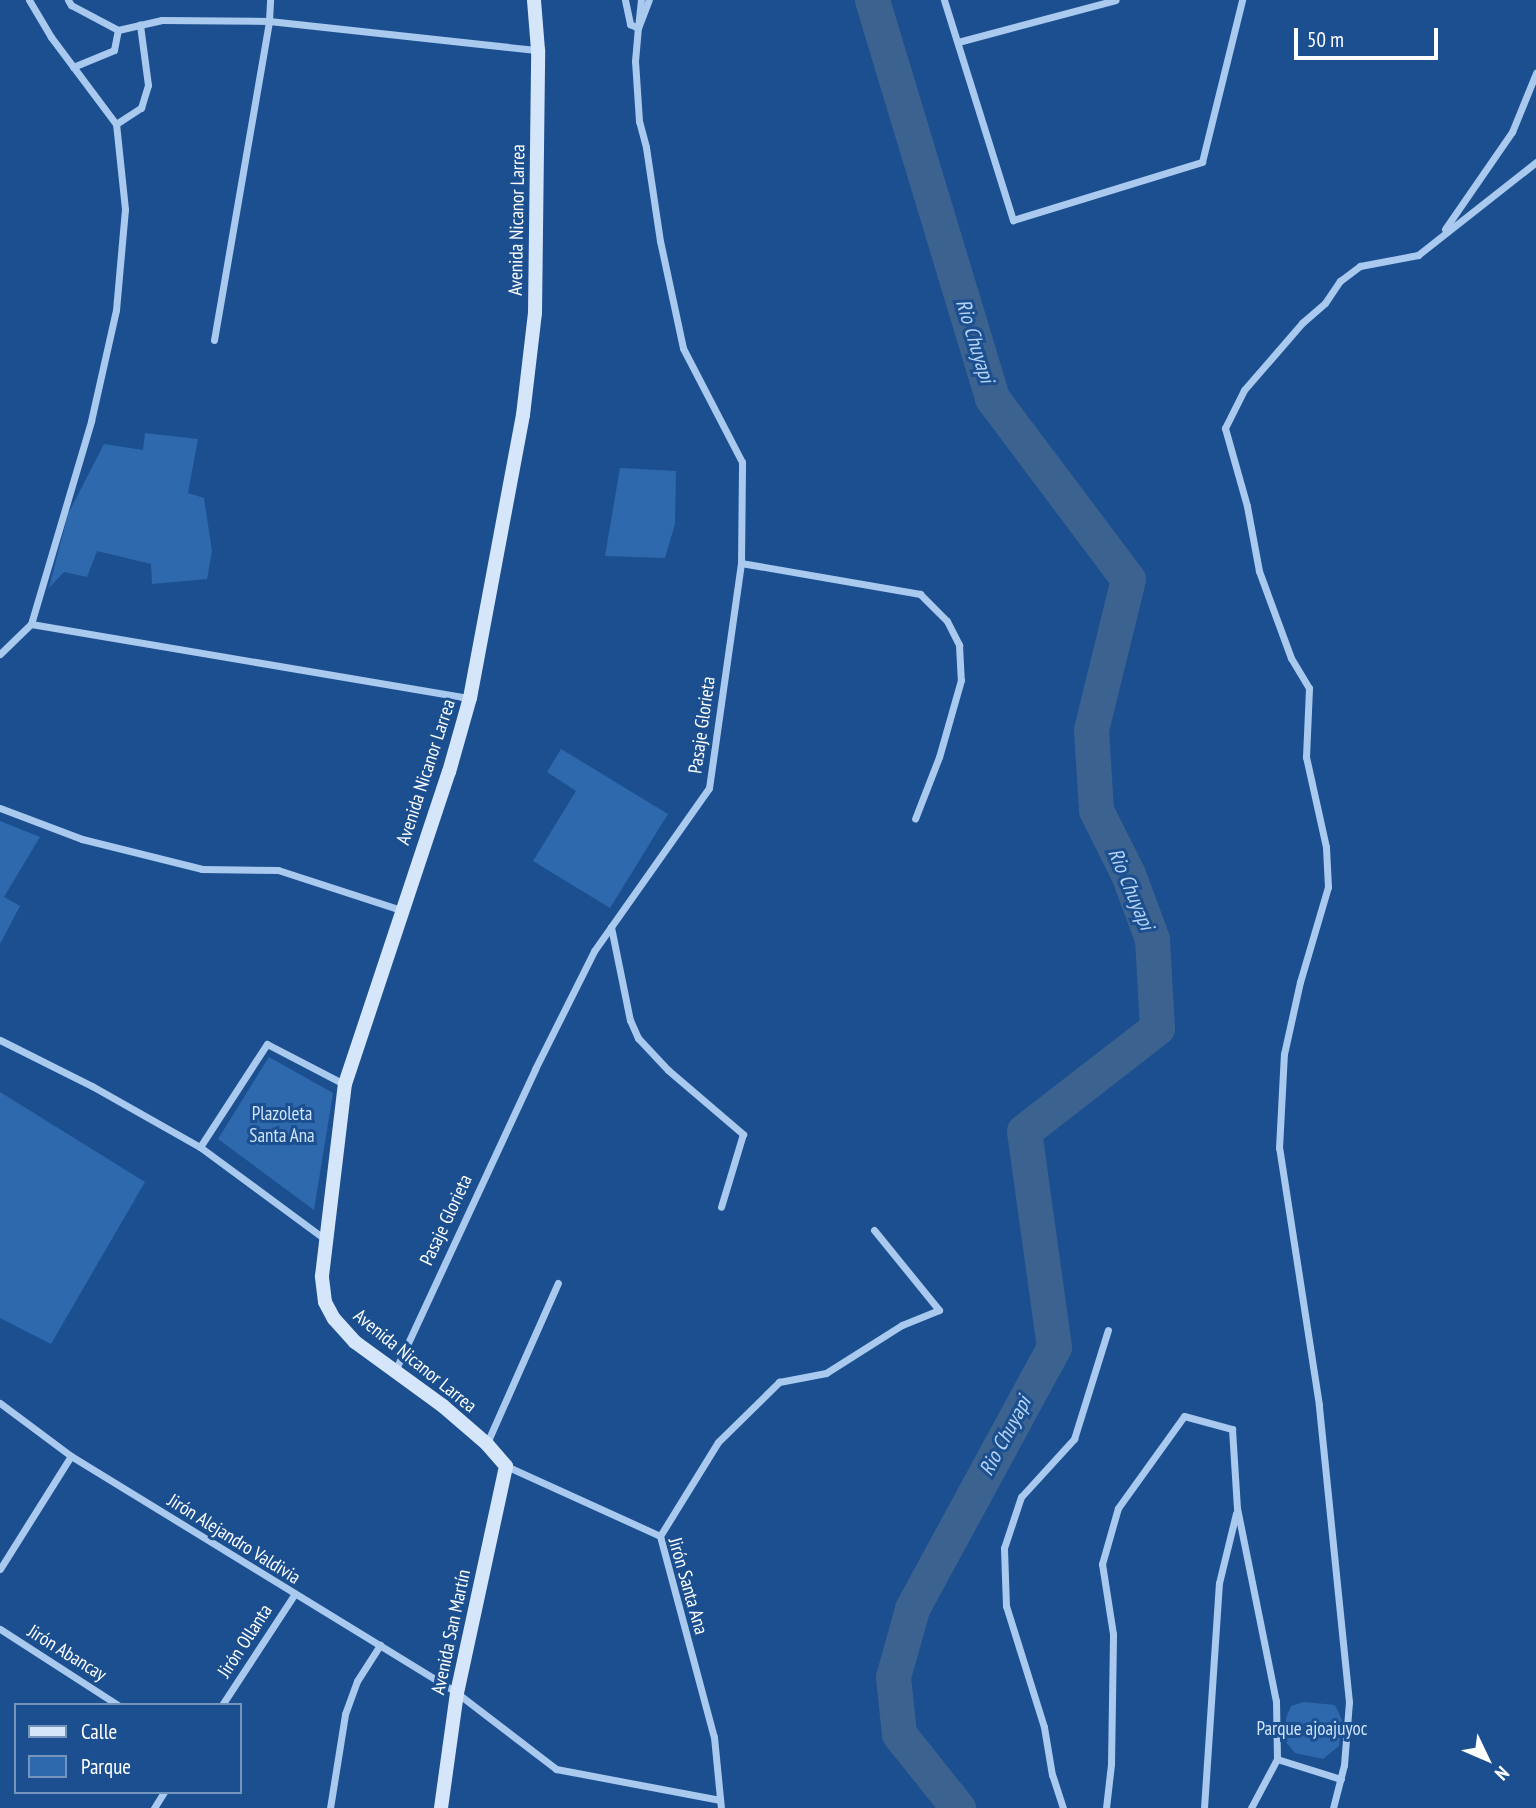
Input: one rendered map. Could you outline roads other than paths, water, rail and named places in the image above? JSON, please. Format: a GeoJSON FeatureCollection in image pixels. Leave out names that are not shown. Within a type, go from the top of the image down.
{"type":"FeatureCollection","features":[{"type":"Feature","properties":{"kind":"main road","name":"Avenida Nicanor Larrea"},"geometry":{"type":"LineString","coordinates":[[506,1466],[487,1444],[443,1406],[355,1342],[334,1320],[325,1302],[322,1276],[345,1084],[471,698],[523,415],[535,313],[538,50],[534,0]]}},
{"type":"Feature","properties":{"kind":"main road","name":"Avenida San Martín"},"geometry":{"type":"LineString","coordinates":[[442,1808],[457,1693],[506,1466]]}},
{"type":"Feature","properties":{"kind":"street"},"geometry":{"type":"LineString","coordinates":[[0,654],[31,624],[91,421],[116,310],[125,209],[116,124],[29,0]]}},
{"type":"Feature","properties":{"kind":"street"},"geometry":{"type":"LineString","coordinates":[[68,0],[71,5],[118,30],[162,20],[269,21],[538,50]]}},
{"type":"Feature","properties":{"kind":"street"},"geometry":{"type":"LineString","coordinates":[[214,340],[269,21],[270,0]]}},
{"type":"Feature","properties":{"kind":"street"},"geometry":{"type":"LineString","coordinates":[[625,0],[630,23],[638,28],[649,0]]}},
{"type":"Feature","properties":{"kind":"street","name":"Pasaje Glorieta"},"geometry":{"type":"LineString","coordinates":[[395,1372],[535,1069],[594,951],[709,788],[741,563],[742,461],[683,348],[660,241],[646,146],[639,121],[635,61],[641,0]]}},
{"type":"Feature","properties":{"kind":"street"},"geometry":{"type":"LineString","coordinates":[[944,0],[1013,220],[1202,162],[1242,0]]}},
{"type":"Feature","properties":{"kind":"street"},"geometry":{"type":"LineString","coordinates":[[958,42],[1116,0]]}},
{"type":"Feature","properties":{"kind":"street"},"geometry":{"type":"LineString","coordinates":[[116,124],[141,108],[148,85],[140,25]]}},
{"type":"Feature","properties":{"kind":"street"},"geometry":{"type":"LineString","coordinates":[[73,66],[114,50],[118,30]]}},
{"type":"Feature","properties":{"kind":"street"},"geometry":{"type":"LineString","coordinates":[[1438,238],[1511,132],[1536,73]]}},
{"type":"Feature","properties":{"kind":"street"},"geometry":{"type":"LineString","coordinates":[[1333,1808],[1341,1779],[1349,1702],[1319,1405],[1279,1148],[1284,1054],[1300,982],[1328,887],[1326,847],[1306,757],[1309,688],[1291,657],[1259,572],[1247,506],[1225,428],[1244,390],[1302,323],[1325,303],[1340,282],[1360,266],[1418,255],[1536,162]]}},
{"type":"Feature","properties":{"kind":"street"},"geometry":{"type":"LineString","coordinates":[[741,563],[920,594],[947,621],[959,645],[961,680],[946,737],[915,818]]}},
{"type":"Feature","properties":{"kind":"street"},"geometry":{"type":"LineString","coordinates":[[31,624],[471,698]]}},
{"type":"Feature","properties":{"kind":"street"},"geometry":{"type":"LineString","coordinates":[[0,808],[95,842],[202,869],[278,870],[401,910]]}},
{"type":"Feature","properties":{"kind":"street"},"geometry":{"type":"LineString","coordinates":[[611,927],[630,1020],[638,1038],[668,1070],[743,1134],[721,1207]]}},
{"type":"Feature","properties":{"kind":"street"},"geometry":{"type":"LineString","coordinates":[[0,1040],[92,1086],[200,1147],[325,1239]]}},
{"type":"Feature","properties":{"kind":"street"},"geometry":{"type":"LineString","coordinates":[[200,1147],[267,1044],[345,1084]]}},
{"type":"Feature","properties":{"kind":"street"},"geometry":{"type":"LineString","coordinates":[[660,1536],[718,1442],[779,1382],[826,1373],[902,1325],[939,1310],[874,1230]]}},
{"type":"Feature","properties":{"kind":"street"},"geometry":{"type":"LineString","coordinates":[[487,1444],[558,1283]]}},
{"type":"Feature","properties":{"kind":"street"},"geometry":{"type":"LineString","coordinates":[[1063,1808],[1052,1775],[1044,1727],[1006,1606],[1004,1548],[1021,1497],[1074,1438],[1108,1329]]}},
{"type":"Feature","properties":{"kind":"street","name":"Jirón Alejandro Valdivia"},"geometry":{"type":"LineString","coordinates":[[0,1403],[71,1455],[294,1595],[457,1693],[556,1769],[721,1804]]}},
{"type":"Feature","properties":{"kind":"street"},"geometry":{"type":"LineString","coordinates":[[1106,1808],[1111,1764],[1113,1634],[1102,1564],[1118,1508],[1184,1416],[1232,1429],[1237,1508],[1276,1701],[1277,1759],[1251,1808]]}},
{"type":"Feature","properties":{"kind":"street"},"geometry":{"type":"LineString","coordinates":[[0,1569],[71,1455]]}},
{"type":"Feature","properties":{"kind":"street","name":"Jirón Santa Ana"},"geometry":{"type":"LineString","coordinates":[[506,1466],[660,1536],[714,1737],[721,1804]]}},
{"type":"Feature","properties":{"kind":"street"},"geometry":{"type":"LineString","coordinates":[[1204,1808],[1219,1583],[1237,1508]]}},
{"type":"Feature","properties":{"kind":"street","name":"Jirón Ollanta"},"geometry":{"type":"LineString","coordinates":[[223,1703],[294,1595]]}},
{"type":"Feature","properties":{"kind":"street","name":"Jirón Abancay"},"geometry":{"type":"LineString","coordinates":[[0,1629],[115,1703]]}},
{"type":"Feature","properties":{"kind":"street"},"geometry":{"type":"LineString","coordinates":[[330,1808],[345,1714],[357,1681],[380,1645]]}},
{"type":"Feature","properties":{"kind":"street"},"geometry":{"type":"LineString","coordinates":[[1277,1759],[1341,1779]]}},
{"type":"Feature","properties":{"kind":"waterway","name":"Rio Chuyapi"},"geometry":{"type":"LineString","coordinates":[[872,0],[992,398],[1128,579],[1091,730],[1096,810],[1128,874],[1152,939],[1157,1028],[1024,1131],[1054,1347],[912,1609],[893,1677],[899,1734],[958,1808]]}},
{"type":"Feature","properties":{"kind":"park label","name":"Plazoleta Santa Ana"},"geometry":{"type":"Point","coordinates":[282,1125]}},
{"type":"Feature","properties":{"kind":"park label","name":"Parque ajoajuyoc"},"geometry":{"type":"Point","coordinates":[1312,1729]}}]}
